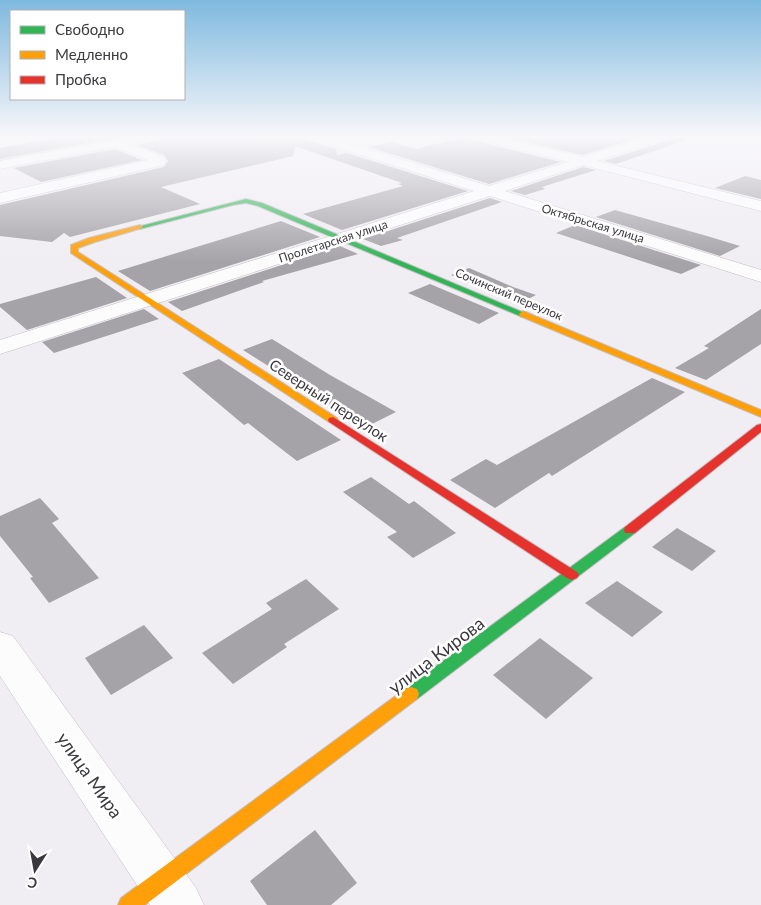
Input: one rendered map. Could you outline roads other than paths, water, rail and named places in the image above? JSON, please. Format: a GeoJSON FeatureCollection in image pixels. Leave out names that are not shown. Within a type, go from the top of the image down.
{"type":"FeatureCollection","features":[{"type":"Feature","properties":{"kind":"street"},"geometry":{"type":"LineString","coordinates":[[0,198],[92,177]]}},
{"type":"Feature","properties":{"kind":"street","name":"Октябрьская улица"},"geometry":{"type":"LineString","coordinates":[[445,177],[761,276]]}},
{"type":"Feature","properties":{"kind":"street","name":"Пролетарская улица"},"geometry":{"type":"LineString","coordinates":[[0,347],[533,177]]}},
{"type":"Feature","properties":{"kind":"street"},"geometry":{"type":"LineString","coordinates":[[648,177],[761,206]]}},
{"type":"Feature","properties":{"kind":"street"},"geometry":{"type":"LineString","coordinates":[[734,199],[752,191]]}},
{"type":"Feature","properties":{"kind":"street","name":"Сочинский переулок"},"geometry":{"type":"LineString","coordinates":[[74,247],[92,240],[246,201],[260,204],[761,414]]}},
{"type":"Feature","properties":{"kind":"street","name":"Северный переулок"},"geometry":{"type":"LineString","coordinates":[[74,247],[75,253],[572,575]]}},
{"type":"Feature","properties":{"kind":"street","name":"улица Кирова"},"geometry":{"type":"LineString","coordinates":[[128,905],[171,893],[761,427]]}},
{"type":"Feature","properties":{"kind":"street","name":"улица Мира"},"geometry":{"type":"LineString","coordinates":[[0,646],[171,893]]}}]}
